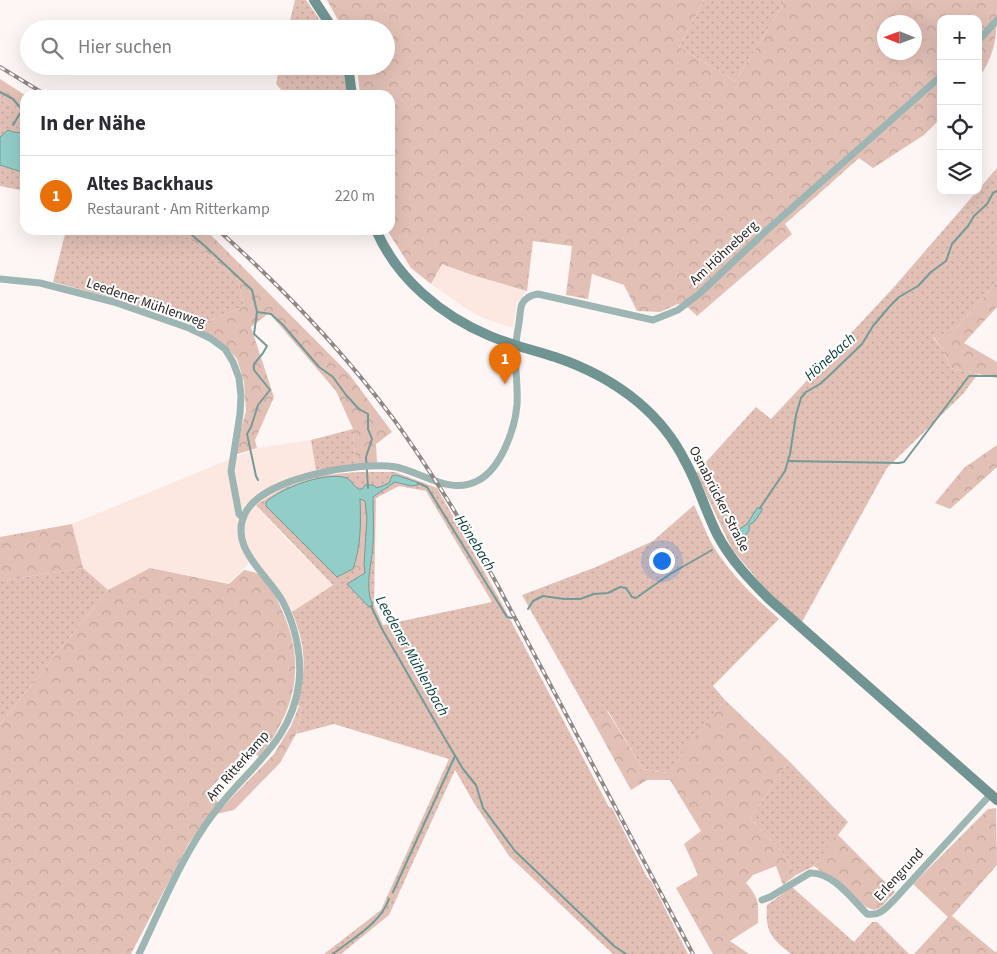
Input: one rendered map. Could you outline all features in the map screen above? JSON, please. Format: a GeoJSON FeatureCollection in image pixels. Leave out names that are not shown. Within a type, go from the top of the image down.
{"type":"FeatureCollection","features":[{"type":"Feature","properties":{"kind":"main road"},"geometry":{"type":"LineString","coordinates":[[314,0],[327,20]]}},
{"type":"Feature","properties":{"kind":"main road"},"geometry":{"type":"LineString","coordinates":[[349,75],[351,90]]}},
{"type":"Feature","properties":{"kind":"main road","name":"Osnabrücker Straße"},"geometry":{"type":"LineString","coordinates":[[378,235],[403,273],[439,308],[472,328],[578,366],[619,387],[640,403],[656,419],[686,462],[718,536],[735,563],[750,580],[768,599],[994,798]]}},
{"type":"Feature","properties":{"kind":"street"},"geometry":{"type":"LineString","coordinates":[[982,37],[997,20]]}},
{"type":"Feature","properties":{"kind":"street","name":"Am Höhneberg"},"geometry":{"type":"LineString","coordinates":[[516,345],[522,305],[531,295],[538,294],[653,320],[678,310],[699,294],[766,230],[937,80]]}},
{"type":"Feature","properties":{"kind":"street","name":"Leedener Mühlenweg"},"geometry":{"type":"LineString","coordinates":[[0,279],[40,283],[114,302],[189,328],[210,338],[225,350],[233,362],[239,378],[241,396],[231,471],[239,514],[243,518]]}},
{"type":"Feature","properties":{"kind":"street"},"geometry":{"type":"LineString","coordinates":[[243,518],[252,504],[264,495],[284,483],[306,475],[356,468],[394,467],[454,486],[466,485],[489,474],[512,432],[516,417],[516,345]]}},
{"type":"Feature","properties":{"kind":"street","name":"Am Ritterkamp"},"geometry":{"type":"LineString","coordinates":[[139,954],[190,849],[214,813],[276,744],[291,716],[299,683],[300,663],[291,621],[283,602],[273,586],[247,554],[242,540],[241,528],[243,518]]}},
{"type":"Feature","properties":{"kind":"street","name":"Erlengrund"},"geometry":{"type":"LineString","coordinates":[[762,900],[770,898],[810,873],[818,872],[834,882],[867,914],[881,913],[994,798]]}},
{"type":"Feature","properties":{"kind":"shaded area"},"geometry":{"type":"Polygon","coordinates":[[[442,264],[527,291],[517,303],[513,328],[483,318],[431,284],[442,264]]]}},
{"type":"Feature","properties":{"kind":"shaded area"},"geometry":{"type":"Polygon","coordinates":[[[311,440],[317,476],[256,505],[333,585],[292,612],[274,585],[253,559],[229,583],[150,568],[108,590],[83,568],[72,524],[257,448],[311,440]]]}},
{"type":"Feature","properties":{"kind":"green space"},"geometry":{"type":"Polygon","coordinates":[[[295,0],[306,0],[320,20],[290,20],[295,0]]]}},
{"type":"Feature","properties":{"kind":"green space"},"geometry":{"type":"Polygon","coordinates":[[[327,0],[704,0],[679,47],[735,81],[782,7],[784,0],[997,0],[995,42],[989,60],[982,72],[982,15],[937,15],[937,122],[924,135],[873,168],[859,158],[785,224],[792,234],[697,316],[689,308],[678,304],[660,312],[637,311],[624,285],[592,274],[588,299],[566,295],[572,246],[533,241],[527,291],[442,264],[431,284],[411,268],[390,235],[395,235],[395,90],[359,90],[358,75],[395,75],[395,20],[338,20],[327,0]]]}},
{"type":"Feature","properties":{"kind":"green space"},"geometry":{"type":"Polygon","coordinates":[[[704,0],[784,0],[782,7],[735,81],[679,47],[704,0]]]}},
{"type":"Feature","properties":{"kind":"green space"},"geometry":{"type":"Polygon","coordinates":[[[278,75],[344,75],[347,90],[281,90],[276,84],[278,75]]]}},
{"type":"Feature","properties":{"kind":"green space"},"geometry":{"type":"Polygon","coordinates":[[[0,79],[20,92],[20,112],[16,108],[0,100],[0,79]]]}},
{"type":"Feature","properties":{"kind":"green space"},"geometry":{"type":"Polygon","coordinates":[[[0,100],[16,108],[20,112],[20,133],[8,130],[0,137],[0,100]]]}},
{"type":"Feature","properties":{"kind":"green space"},"geometry":{"type":"Polygon","coordinates":[[[0,165],[20,171],[20,190],[0,186],[0,165]]]}},
{"type":"Feature","properties":{"kind":"green space"},"geometry":{"type":"Polygon","coordinates":[[[997,168],[997,282],[949,336],[933,337],[944,352],[950,368],[978,374],[963,394],[887,468],[802,622],[767,591],[732,549],[696,473],[756,407],[771,419],[894,287],[974,195],[982,195],[982,185],[997,168]]]}},
{"type":"Feature","properties":{"kind":"green space"},"geometry":{"type":"Polygon","coordinates":[[[65,235],[185,235],[238,280],[244,306],[209,321],[111,287],[105,296],[53,282],[65,235]]]}},
{"type":"Feature","properties":{"kind":"green space"},"geometry":{"type":"Polygon","coordinates":[[[185,235],[211,235],[349,374],[392,432],[376,444],[377,463],[355,464],[353,429],[336,391],[269,313],[251,327],[274,397],[255,440],[257,448],[234,455],[246,411],[244,382],[237,359],[225,345],[191,324],[105,296],[111,287],[209,321],[244,306],[238,280],[185,235]]]}},
{"type":"Feature","properties":{"kind":"green space"},"geometry":{"type":"Polygon","coordinates":[[[997,282],[997,307],[964,343],[997,362],[997,378],[950,368],[944,352],[933,336],[949,336],[997,282]]]}},
{"type":"Feature","properties":{"kind":"green space"},"geometry":{"type":"Polygon","coordinates":[[[353,429],[355,464],[316,470],[311,440],[353,429]]]}},
{"type":"Feature","properties":{"kind":"green space"},"geometry":{"type":"Polygon","coordinates":[[[997,445],[997,467],[950,509],[935,503],[964,468],[997,445]]]}},
{"type":"Feature","properties":{"kind":"green space"},"geometry":{"type":"Polygon","coordinates":[[[357,472],[395,472],[437,488],[500,600],[609,807],[612,808],[647,877],[651,881],[688,954],[613,954],[509,856],[455,770],[389,915],[341,954],[324,954],[381,910],[449,759],[334,724],[296,734],[302,709],[297,704],[304,669],[304,658],[297,624],[292,612],[333,585],[256,505],[284,488],[317,476],[357,472]],[[399,486],[376,498],[374,605],[383,625],[492,602],[426,491],[399,486]]]}},
{"type":"Feature","properties":{"kind":"green space"},"geometry":{"type":"Polygon","coordinates":[[[360,499],[365,501],[367,518],[365,573],[358,577],[353,569],[358,552],[360,534],[360,499]]]}},
{"type":"Feature","properties":{"kind":"green space"},"geometry":{"type":"Polygon","coordinates":[[[694,505],[712,544],[726,565],[751,593],[779,619],[713,686],[725,700],[667,773],[643,769],[608,711],[593,721],[522,595],[596,567],[653,541],[694,505]]]}},
{"type":"Feature","properties":{"kind":"green space"},"geometry":{"type":"Polygon","coordinates":[[[72,524],[83,568],[0,581],[0,537],[72,524]]]}},
{"type":"Feature","properties":{"kind":"green space"},"geometry":{"type":"Polygon","coordinates":[[[83,568],[108,590],[0,724],[0,581],[83,568]]]}},
{"type":"Feature","properties":{"kind":"green space"},"geometry":{"type":"Polygon","coordinates":[[[150,568],[229,584],[244,570],[262,577],[280,606],[293,646],[294,685],[289,703],[272,739],[259,757],[248,747],[208,791],[218,802],[188,845],[131,954],[0,954],[0,724],[108,590],[150,568]]]}},
{"type":"Feature","properties":{"kind":"green space"},"geometry":{"type":"Polygon","coordinates":[[[725,700],[789,761],[750,819],[783,853],[796,875],[783,885],[776,866],[753,875],[746,883],[754,893],[757,902],[758,923],[730,941],[749,954],[713,954],[676,888],[698,875],[684,844],[701,831],[670,780],[647,780],[631,790],[593,721],[607,711],[643,769],[666,773],[725,700]]]}},
{"type":"Feature","properties":{"kind":"green space"},"geometry":{"type":"Polygon","coordinates":[[[299,706],[302,709],[296,734],[280,763],[234,810],[216,814],[274,754],[291,726],[299,706]]]}},
{"type":"Feature","properties":{"kind":"green space"},"geometry":{"type":"Polygon","coordinates":[[[789,761],[848,822],[814,866],[796,875],[783,853],[750,819],[789,761]]]}},
{"type":"Feature","properties":{"kind":"green space"},"geometry":{"type":"Polygon","coordinates":[[[996,808],[997,865],[952,916],[995,952],[997,951],[997,954],[914,954],[948,917],[913,884],[988,809],[996,808]]]}},
{"type":"Feature","properties":{"kind":"green space"},"geometry":{"type":"Polygon","coordinates":[[[837,834],[895,892],[880,908],[874,910],[866,907],[814,866],[837,834]]]}},
{"type":"Feature","properties":{"kind":"green space"},"geometry":{"type":"Polygon","coordinates":[[[792,887],[854,942],[872,922],[877,922],[909,954],[791,954],[774,939],[768,928],[767,905],[792,887]]]}},
{"type":"Feature","properties":{"kind":"water"},"geometry":{"type":"Polygon","coordinates":[[[8,130],[20,133],[20,171],[0,165],[0,137],[8,130]]]}},
{"type":"Feature","properties":{"kind":"water"},"geometry":{"type":"Polygon","coordinates":[[[396,475],[417,482],[418,485],[411,486],[395,482],[373,497],[373,544],[369,591],[373,606],[369,607],[347,584],[365,573],[367,518],[365,501],[360,499],[360,535],[353,569],[337,577],[266,506],[266,502],[282,491],[316,479],[338,476],[347,478],[358,489],[362,489],[365,485],[373,485],[377,488],[389,483],[392,476],[396,475]]]}},
{"type":"Feature","properties":{"kind":"water"},"geometry":{"type":"Polygon","coordinates":[[[757,508],[762,508],[762,510],[755,521],[749,525],[749,530],[746,534],[737,540],[732,538],[732,534],[747,524],[757,508]]]}},
{"type":"Feature","properties":{"kind":"waterway"},"geometry":{"type":"LineString","coordinates":[[0,92],[13,99],[20,107]]}},
{"type":"Feature","properties":{"kind":"waterway"},"geometry":{"type":"LineString","coordinates":[[13,125],[20,113]]}},
{"type":"Feature","properties":{"kind":"waterway","name":"Hönebach"},"geometry":{"type":"LineString","coordinates":[[760,508],[785,471],[801,398],[806,392],[820,384],[862,344],[873,326],[899,297],[918,286],[931,272],[946,261],[952,244],[974,216],[987,204],[993,193],[997,191]]}},
{"type":"Feature","properties":{"kind":"waterway","name":"Leedener Mühlenbach"},"geometry":{"type":"LineString","coordinates":[[192,235],[252,290],[257,312],[271,314],[283,325],[319,367],[333,377],[359,409],[368,414],[368,429],[372,439],[366,457],[368,488]]}},
{"type":"Feature","properties":{"kind":"waterway"},"geometry":{"type":"LineString","coordinates":[[257,312],[254,334],[267,346],[254,364],[254,370],[270,390],[258,405],[247,434],[258,480]]}},
{"type":"Feature","properties":{"kind":"waterway"},"geometry":{"type":"LineString","coordinates":[[788,461],[904,462],[969,376],[997,376]]}},
{"type":"Feature","properties":{"kind":"waterway","name":"Hönebach"},"geometry":{"type":"LineString","coordinates":[[418,483],[427,487],[507,617],[512,618]]}},
{"type":"Feature","properties":{"kind":"waterway","name":"Hönebach"},"geometry":{"type":"LineString","coordinates":[[528,609],[533,601],[543,596],[580,599],[594,594],[608,593],[620,587],[626,588],[632,597],[636,598],[670,574],[712,550]]}},
{"type":"Feature","properties":{"kind":"waterway","name":"Leedener Mühlenbach"},"geometry":{"type":"LineString","coordinates":[[371,606],[382,629],[441,732],[463,769],[476,785],[483,808],[515,851],[614,946],[626,954]]}},
{"type":"Feature","properties":{"kind":"waterway"},"geometry":{"type":"LineString","coordinates":[[393,892],[455,756]]}},
{"type":"Feature","properties":{"kind":"waterway"},"geometry":{"type":"LineString","coordinates":[[333,954],[373,923],[385,908],[389,899]]}},
{"type":"Feature","properties":{"kind":"railway"},"geometry":{"type":"LineString","coordinates":[[0,67],[38,90]]}},
{"type":"Feature","properties":{"kind":"railway"},"geometry":{"type":"LineString","coordinates":[[223,235],[288,296],[352,367],[392,417],[434,478],[497,584],[693,954]]}},
{"type":"Feature","properties":{"kind":"place","name":"Altes Backhaus"},"geometry":{"type":"Point","coordinates":[505,384]}}]}
